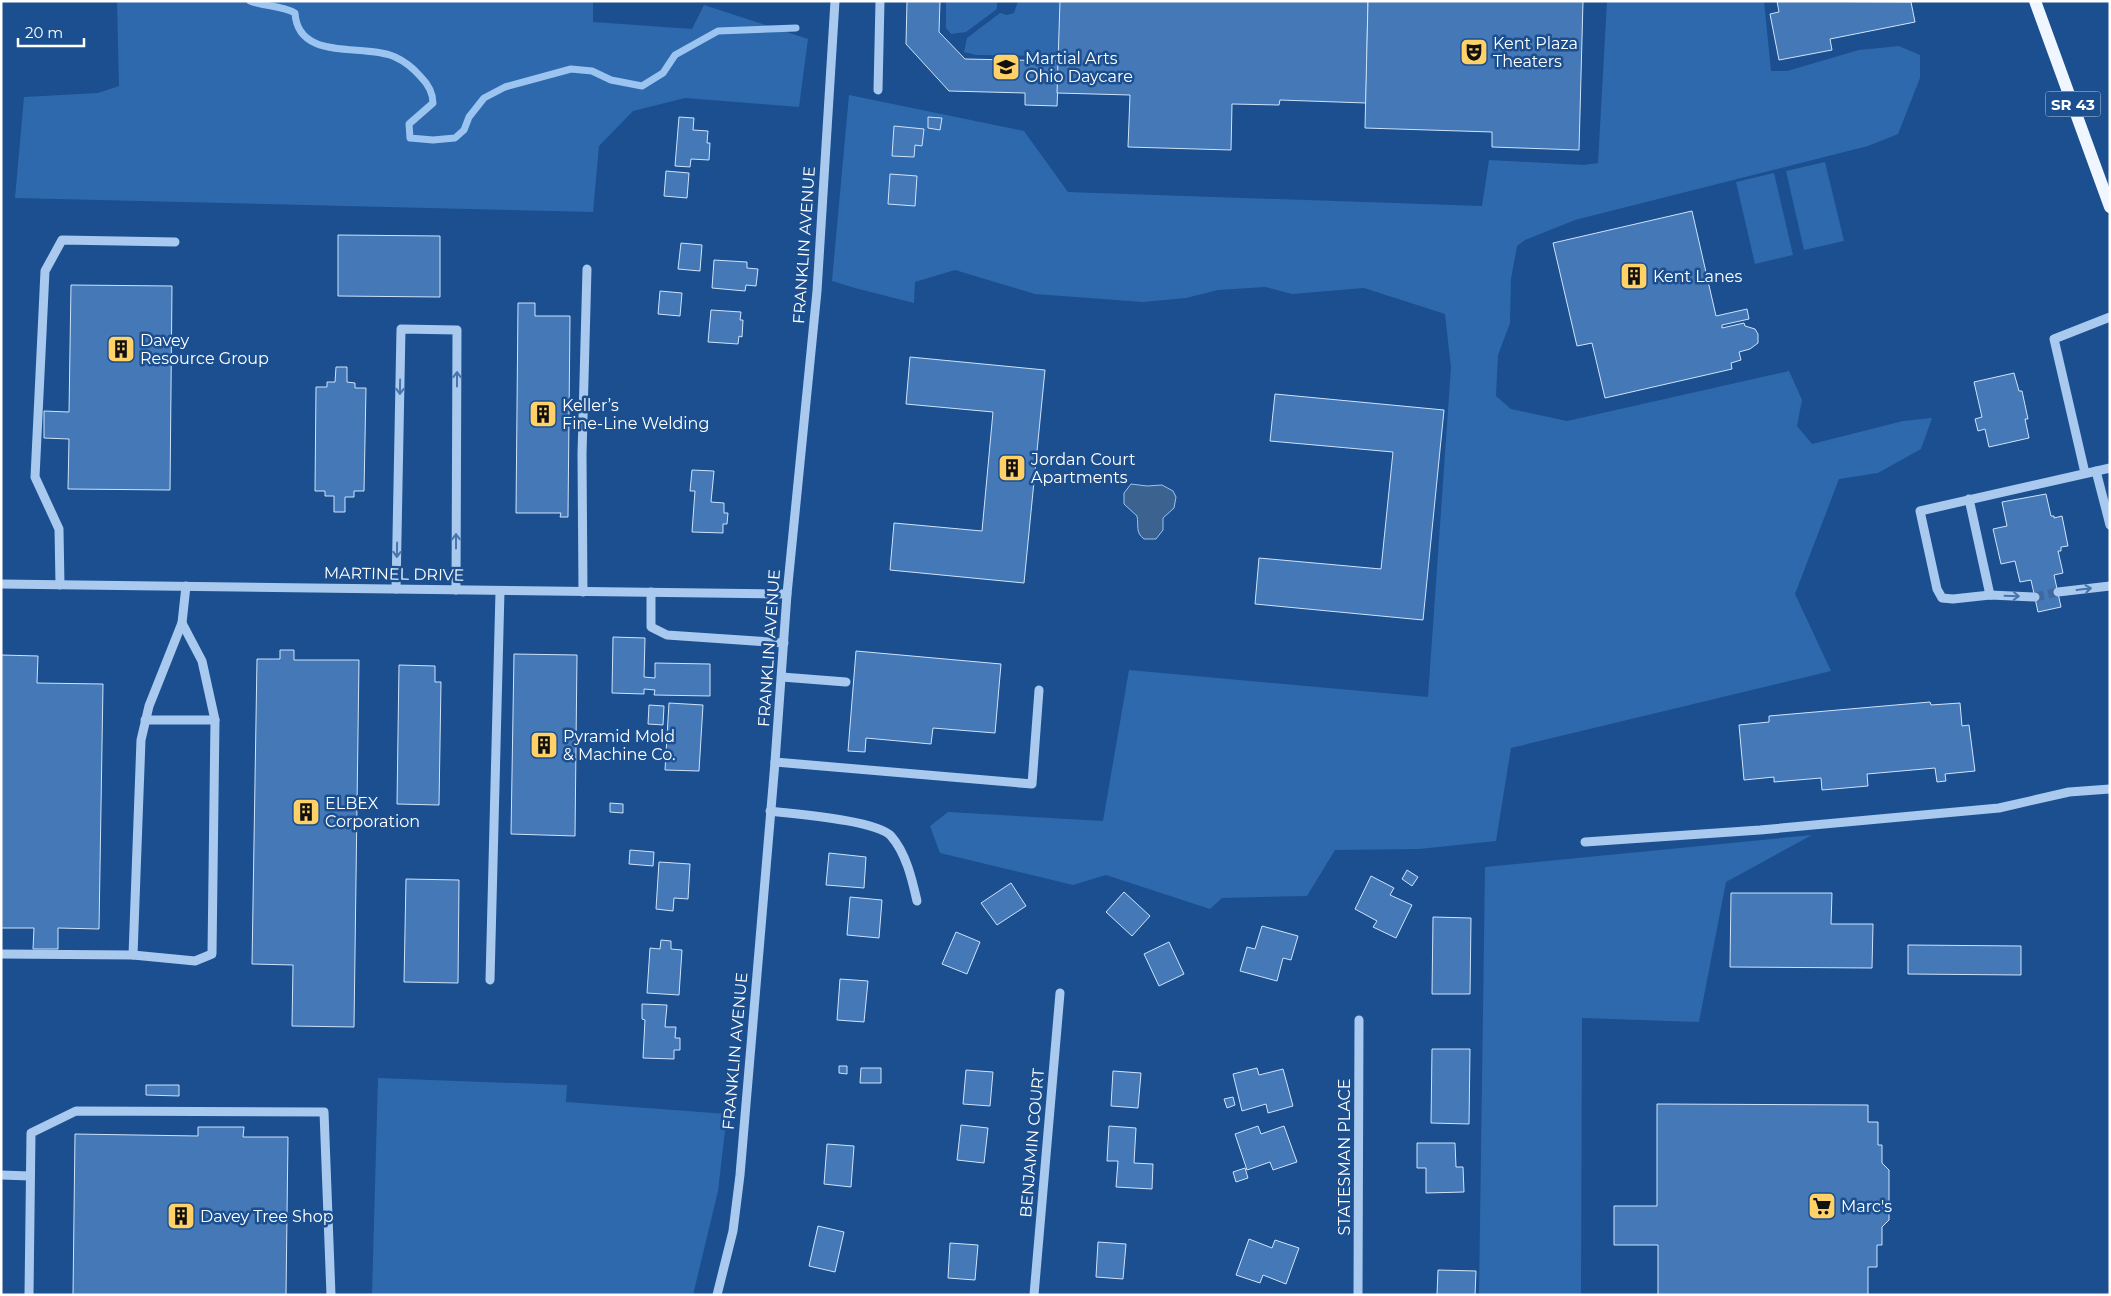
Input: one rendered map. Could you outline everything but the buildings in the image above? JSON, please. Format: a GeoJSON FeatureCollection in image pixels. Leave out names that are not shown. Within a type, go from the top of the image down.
{"type":"FeatureCollection","features":[{"type":"Feature","properties":{"kind":"main road","name":"SR 43"},"geometry":{"type":"LineString","coordinates":[[2036,1],[2110,207]]}},
{"type":"Feature","properties":{"kind":"street","name":"FRANKLIN AVENUE"},"geometry":{"type":"LineString","coordinates":[[717,1295],[732,1231],[740,1175],[770,811],[776,762],[787,594],[817,291],[835,1]]}},
{"type":"Feature","properties":{"kind":"street"},"geometry":{"type":"LineString","coordinates":[[878,90],[880,1]]}},
{"type":"Feature","properties":{"kind":"street"},"geometry":{"type":"LineString","coordinates":[[60,585],[59,529],[35,477],[44,271],[62,240],[175,242]]}},
{"type":"Feature","properties":{"kind":"street"},"geometry":{"type":"LineString","coordinates":[[583,592],[582,454],[587,269]]}},
{"type":"Feature","properties":{"kind":"street"},"geometry":{"type":"LineString","coordinates":[[2085,473],[2054,339],[2110,317]]}},
{"type":"Feature","properties":{"kind":"street"},"geometry":{"type":"LineString","coordinates":[[396,589],[401,329],[457,330],[456,590]]}},
{"type":"Feature","properties":{"kind":"street"},"geometry":{"type":"LineString","coordinates":[[2035,597],[1990,595],[1953,599],[1942,598],[1934,579],[1920,511],[2110,468]]}},
{"type":"Feature","properties":{"kind":"street"},"geometry":{"type":"LineString","coordinates":[[2096,471],[2110,525]]}},
{"type":"Feature","properties":{"kind":"street"},"geometry":{"type":"LineString","coordinates":[[1969,499],[1990,595]]}},
{"type":"Feature","properties":{"kind":"street","name":"MARTINEL DRIVE"},"geometry":{"type":"LineString","coordinates":[[1,584],[787,594]]}},
{"type":"Feature","properties":{"kind":"street"},"geometry":{"type":"LineString","coordinates":[[133,955],[139,761],[145,720],[182,623],[186,586]]}},
{"type":"Feature","properties":{"kind":"street"},"geometry":{"type":"LineString","coordinates":[[2058,592],[2110,586]]}},
{"type":"Feature","properties":{"kind":"street"},"geometry":{"type":"LineString","coordinates":[[490,980],[500,591]]}},
{"type":"Feature","properties":{"kind":"street"},"geometry":{"type":"LineString","coordinates":[[651,592],[651,627],[667,635],[784,643]]}},
{"type":"Feature","properties":{"kind":"street"},"geometry":{"type":"LineString","coordinates":[[1,954],[133,955],[195,961],[212,954],[215,720],[202,662],[182,623]]}},
{"type":"Feature","properties":{"kind":"street"},"geometry":{"type":"LineString","coordinates":[[782,677],[846,682]]}},
{"type":"Feature","properties":{"kind":"street"},"geometry":{"type":"LineString","coordinates":[[776,762],[1032,784],[1039,690]]}},
{"type":"Feature","properties":{"kind":"street"},"geometry":{"type":"LineString","coordinates":[[145,720],[215,720]]}},
{"type":"Feature","properties":{"kind":"street"},"geometry":{"type":"LineString","coordinates":[[1585,842],[1760,830],[1999,808],[2069,792],[2110,789]]}},
{"type":"Feature","properties":{"kind":"street"},"geometry":{"type":"LineString","coordinates":[[770,811],[866,826],[890,836],[911,876],[917,900]]}},
{"type":"Feature","properties":{"kind":"street","name":"BENJAMIN COURT"},"geometry":{"type":"LineString","coordinates":[[1034,1295],[1060,993]]}},
{"type":"Feature","properties":{"kind":"street","name":"STATESMAN PLACE"},"geometry":{"type":"LineString","coordinates":[[1358,1295],[1359,1020]]}},
{"type":"Feature","properties":{"kind":"street"},"geometry":{"type":"LineString","coordinates":[[29,1295],[31,1133],[76,1111],[324,1112],[331,1295]]}},
{"type":"Feature","properties":{"kind":"street"},"geometry":{"type":"LineString","coordinates":[[1,1175],[30,1176]]}},
{"type":"Feature","properties":{"kind":"shaded area"},"geometry":{"type":"Polygon","coordinates":[[[117,1],[593,1],[593,22],[692,29],[704,5],[808,39],[799,107],[685,98],[633,111],[599,146],[593,212],[15,198],[24,97],[98,93],[119,86],[117,1]]]}},
{"type":"Feature","properties":{"kind":"shaded area"},"geometry":{"type":"Polygon","coordinates":[[[946,1],[997,1],[997,9],[966,32],[951,34],[946,28],[946,1]]]}},
{"type":"Feature","properties":{"kind":"shaded area"},"geometry":{"type":"Polygon","coordinates":[[[1018,1],[1060,1],[1059,56],[976,55],[964,52],[967,38],[1000,13],[1007,15],[1014,13],[1018,1]]]}},
{"type":"Feature","properties":{"kind":"shaded area"},"geometry":{"type":"Polygon","coordinates":[[[1607,1],[1764,1],[1771,71],[1787,71],[1859,50],[1899,46],[1920,55],[1920,78],[1898,134],[1868,146],[1575,220],[1525,240],[1517,246],[1511,279],[1510,323],[1498,355],[1496,396],[1511,409],[1567,421],[1789,371],[1802,400],[1797,426],[1812,444],[1903,421],[1932,418],[1921,449],[1878,473],[1839,479],[1795,594],[1831,671],[1511,748],[1496,841],[1419,849],[1335,850],[1307,896],[1222,898],[1210,909],[1106,875],[1073,885],[940,853],[930,826],[948,812],[1103,821],[1129,670],[1428,697],[1451,368],[1445,314],[1364,288],[1292,294],[1265,287],[1218,290],[1186,298],[1143,302],[1035,294],[955,270],[915,282],[914,303],[832,281],[849,95],[1024,131],[1068,192],[1482,206],[1489,160],[1584,165],[1598,163],[1607,1]]]}},
{"type":"Feature","properties":{"kind":"shaded area"},"geometry":{"type":"Polygon","coordinates":[[[1825,162],[1844,241],[1804,250],[1786,171],[1825,162]]]}},
{"type":"Feature","properties":{"kind":"shaded area"},"geometry":{"type":"Polygon","coordinates":[[[1774,173],[1793,255],[1755,264],[1736,182],[1774,173]]]}},
{"type":"Feature","properties":{"kind":"shaded area"},"geometry":{"type":"Polygon","coordinates":[[[1131,484],[1162,485],[1173,491],[1176,497],[1174,508],[1163,518],[1163,530],[1156,539],[1144,539],[1141,536],[1138,531],[1137,516],[1124,504],[1124,493],[1131,484]]]}},
{"type":"Feature","properties":{"kind":"shaded area"},"geometry":{"type":"Polygon","coordinates":[[[1812,835],[1726,882],[1699,1022],[1582,1018],[1581,1295],[1479,1295],[1485,867],[1812,835]]]}},
{"type":"Feature","properties":{"kind":"shaded area"},"geometry":{"type":"Polygon","coordinates":[[[378,1078],[567,1085],[566,1102],[727,1114],[718,1191],[693,1295],[372,1295],[378,1078]]]}},
{"type":"Feature","properties":{"kind":"waterway"},"geometry":{"type":"LineString","coordinates":[[250,1],[295,13],[299,28],[308,39],[320,45],[382,53],[395,57],[408,65],[431,91],[433,103],[409,124],[410,138],[433,140],[455,138],[464,130],[469,117],[484,98],[505,87],[571,69],[592,71],[611,80],[642,86],[663,73],[675,55],[718,31],[796,28]]}},
{"type":"Feature","properties":{"kind":"tunnel"},"geometry":{"type":"LineString","coordinates":[[2035,597],[2058,592]]}},
{"type":"Feature","properties":{"kind":"place","name":"Kent Plaza Theaters"},"geometry":{"type":"Point","coordinates":[1474,52]}},
{"type":"Feature","properties":{"kind":"place","name":"Martial Arts Ohio Daycare"},"geometry":{"type":"Point","coordinates":[1006,67]}},
{"type":"Feature","properties":{"kind":"place","name":"Kent Lanes"},"geometry":{"type":"Point","coordinates":[1634,276]}},
{"type":"Feature","properties":{"kind":"place","name":"Davey Resource Group"},"geometry":{"type":"Point","coordinates":[121,349]}},
{"type":"Feature","properties":{"kind":"place","name":"Keller’s Fine-Line Welding"},"geometry":{"type":"Point","coordinates":[543,414]}},
{"type":"Feature","properties":{"kind":"place","name":"Jordan Court Apartments"},"geometry":{"type":"Point","coordinates":[1012,468]}},
{"type":"Feature","properties":{"kind":"place","name":"Pyramid Mold & Machine Co."},"geometry":{"type":"Point","coordinates":[544,745]}},
{"type":"Feature","properties":{"kind":"place","name":"ELBEX Corporation"},"geometry":{"type":"Point","coordinates":[306,812]}},
{"type":"Feature","properties":{"kind":"place","name":"Marc's"},"geometry":{"type":"Point","coordinates":[1822,1206]}},
{"type":"Feature","properties":{"kind":"place","name":"Davey Tree Shop"},"geometry":{"type":"Point","coordinates":[181,1216]}}]}
